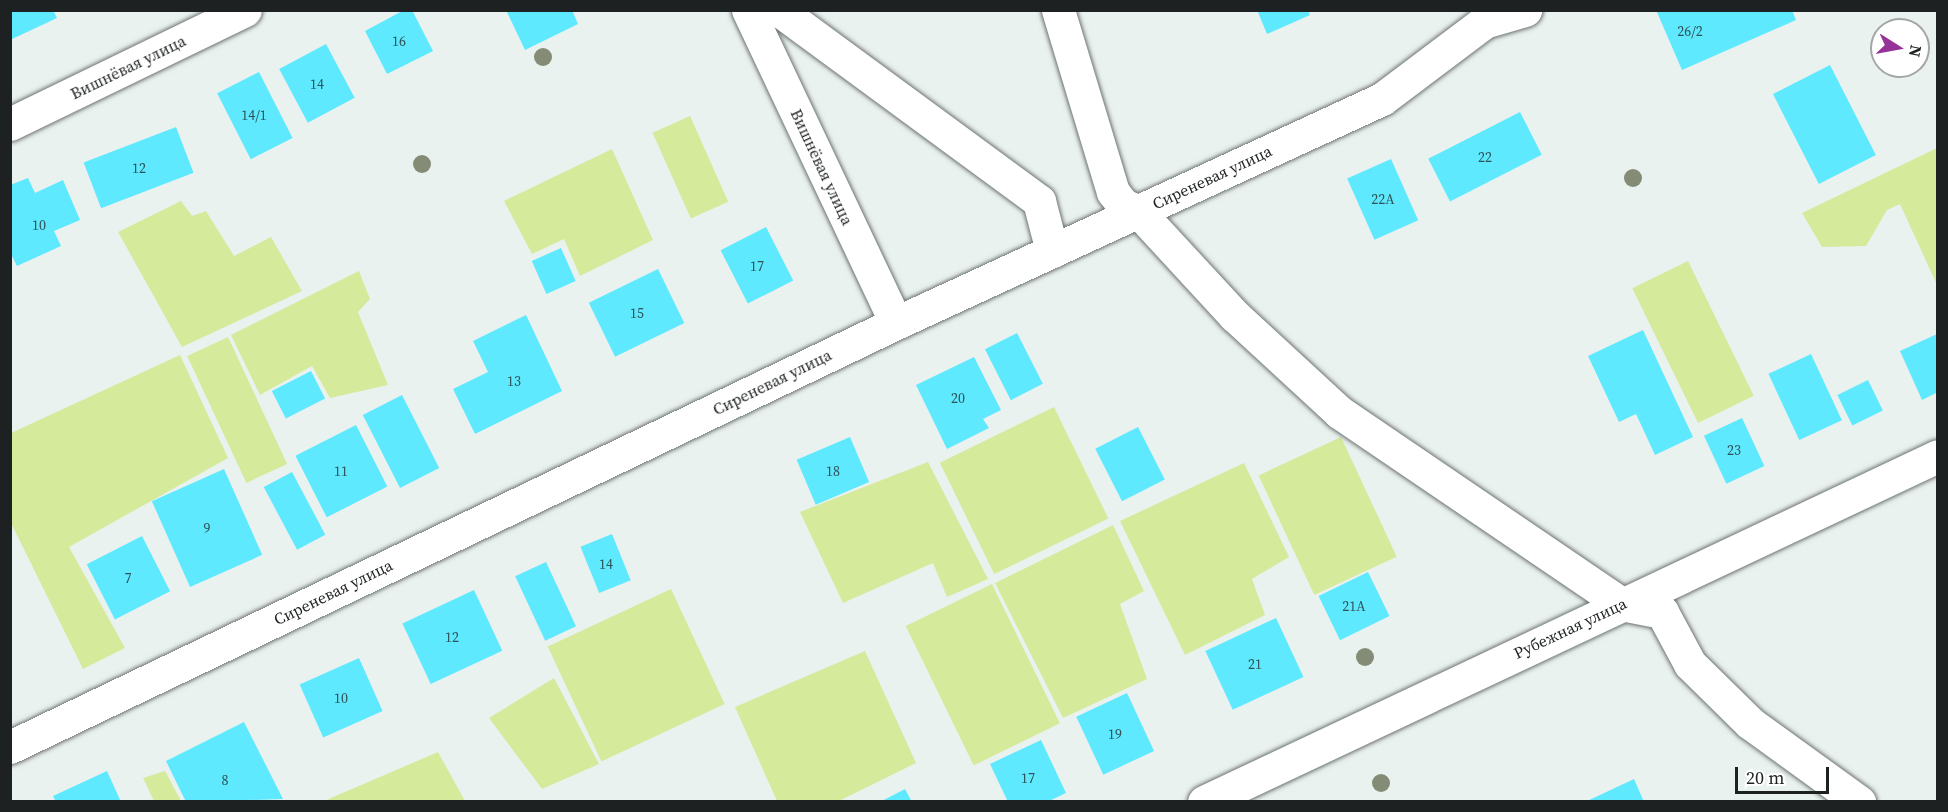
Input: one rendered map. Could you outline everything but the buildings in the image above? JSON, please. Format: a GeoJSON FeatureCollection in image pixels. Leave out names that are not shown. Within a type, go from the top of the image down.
{"type":"FeatureCollection","features":[{"type":"Feature","properties":{"kind":"street","name":"Вишнёвая улица"},"geometry":{"type":"LineString","coordinates":[[10,124],[245,10]]}},
{"type":"Feature","properties":{"kind":"street","name":"Вишнёвая улица"},"geometry":{"type":"LineString","coordinates":[[748,10],[896,323]]}},
{"type":"Feature","properties":{"kind":"street"},"geometry":{"type":"LineString","coordinates":[[779,10],[1039,201],[1052,251]]}},
{"type":"Feature","properties":{"kind":"street"},"geometry":{"type":"LineString","coordinates":[[1058,10],[1113,192],[1123,205],[1138,211],[1234,315],[1340,412],[1622,604],[1662,612],[1690,664],[1750,723],[1859,801]]}},
{"type":"Feature","properties":{"kind":"street","name":"Сиреневая улица"},"geometry":{"type":"LineString","coordinates":[[10,747],[896,323],[1382,99],[1484,22],[1525,10]]}},
{"type":"Feature","properties":{"kind":"street","name":"Рубежная улица"},"geometry":{"type":"LineString","coordinates":[[1204,801],[1938,456]]}},
{"type":"Feature","properties":{"kind":"green space"},"geometry":{"type":"Polygon","coordinates":[[[690,116],[728,202],[691,219],[653,133],[690,116]]]}},
{"type":"Feature","properties":{"kind":"green space"},"geometry":{"type":"Polygon","coordinates":[[[1937,148],[1937,285],[1900,204],[1887,210],[1866,246],[1822,247],[1802,213],[1937,148]]]}},
{"type":"Feature","properties":{"kind":"green space"},"geometry":{"type":"Polygon","coordinates":[[[612,149],[653,240],[580,276],[564,239],[532,254],[504,201],[612,149]]]}},
{"type":"Feature","properties":{"kind":"green space"},"geometry":{"type":"Polygon","coordinates":[[[181,201],[192,216],[206,211],[234,256],[271,237],[302,291],[182,347],[118,232],[181,201]]]}},
{"type":"Feature","properties":{"kind":"green space"},"geometry":{"type":"Polygon","coordinates":[[[1688,261],[1754,396],[1698,423],[1632,288],[1688,261]]]}},
{"type":"Feature","properties":{"kind":"green space"},"geometry":{"type":"Polygon","coordinates":[[[359,271],[370,299],[358,312],[388,385],[330,398],[312,366],[260,395],[231,335],[359,271]]]}},
{"type":"Feature","properties":{"kind":"green space"},"geometry":{"type":"Polygon","coordinates":[[[228,337],[287,464],[246,483],[187,356],[228,337]]]}},
{"type":"Feature","properties":{"kind":"green space"},"geometry":{"type":"Polygon","coordinates":[[[180,355],[228,458],[69,547],[125,648],[83,669],[11,523],[11,433],[180,355]]]}},
{"type":"Feature","properties":{"kind":"green space"},"geometry":{"type":"Polygon","coordinates":[[[1054,407],[1108,518],[994,574],[940,463],[1054,407]]]}},
{"type":"Feature","properties":{"kind":"green space"},"geometry":{"type":"Polygon","coordinates":[[[1341,437],[1397,557],[1314,595],[1259,475],[1341,437]]]}},
{"type":"Feature","properties":{"kind":"green space"},"geometry":{"type":"Polygon","coordinates":[[[928,462],[988,579],[947,597],[933,563],[843,603],[800,512],[928,462]]]}},
{"type":"Feature","properties":{"kind":"green space"},"geometry":{"type":"Polygon","coordinates":[[[1244,463],[1289,557],[1252,579],[1265,615],[1185,655],[1120,521],[1244,463]]]}},
{"type":"Feature","properties":{"kind":"green space"},"geometry":{"type":"Polygon","coordinates":[[[1113,525],[1144,591],[1120,604],[1147,679],[1063,718],[995,583],[1113,525]]]}},
{"type":"Feature","properties":{"kind":"green space"},"geometry":{"type":"Polygon","coordinates":[[[992,584],[1060,723],[974,765],[906,626],[992,584]]]}},
{"type":"Feature","properties":{"kind":"green space"},"geometry":{"type":"Polygon","coordinates":[[[671,589],[725,704],[601,762],[548,646],[671,589]]]}},
{"type":"Feature","properties":{"kind":"green space"},"geometry":{"type":"Polygon","coordinates":[[[865,651],[916,763],[839,801],[777,801],[735,707],[865,651]]]}},
{"type":"Feature","properties":{"kind":"green space"},"geometry":{"type":"Polygon","coordinates":[[[554,678],[599,764],[542,789],[489,718],[554,678]]]}},
{"type":"Feature","properties":{"kind":"green space"},"geometry":{"type":"Polygon","coordinates":[[[438,752],[465,801],[324,801],[438,752]]]}},
{"type":"Feature","properties":{"kind":"green space"},"geometry":{"type":"Polygon","coordinates":[[[165,771],[181,801],[154,801],[143,778],[165,771]]]}}]}
